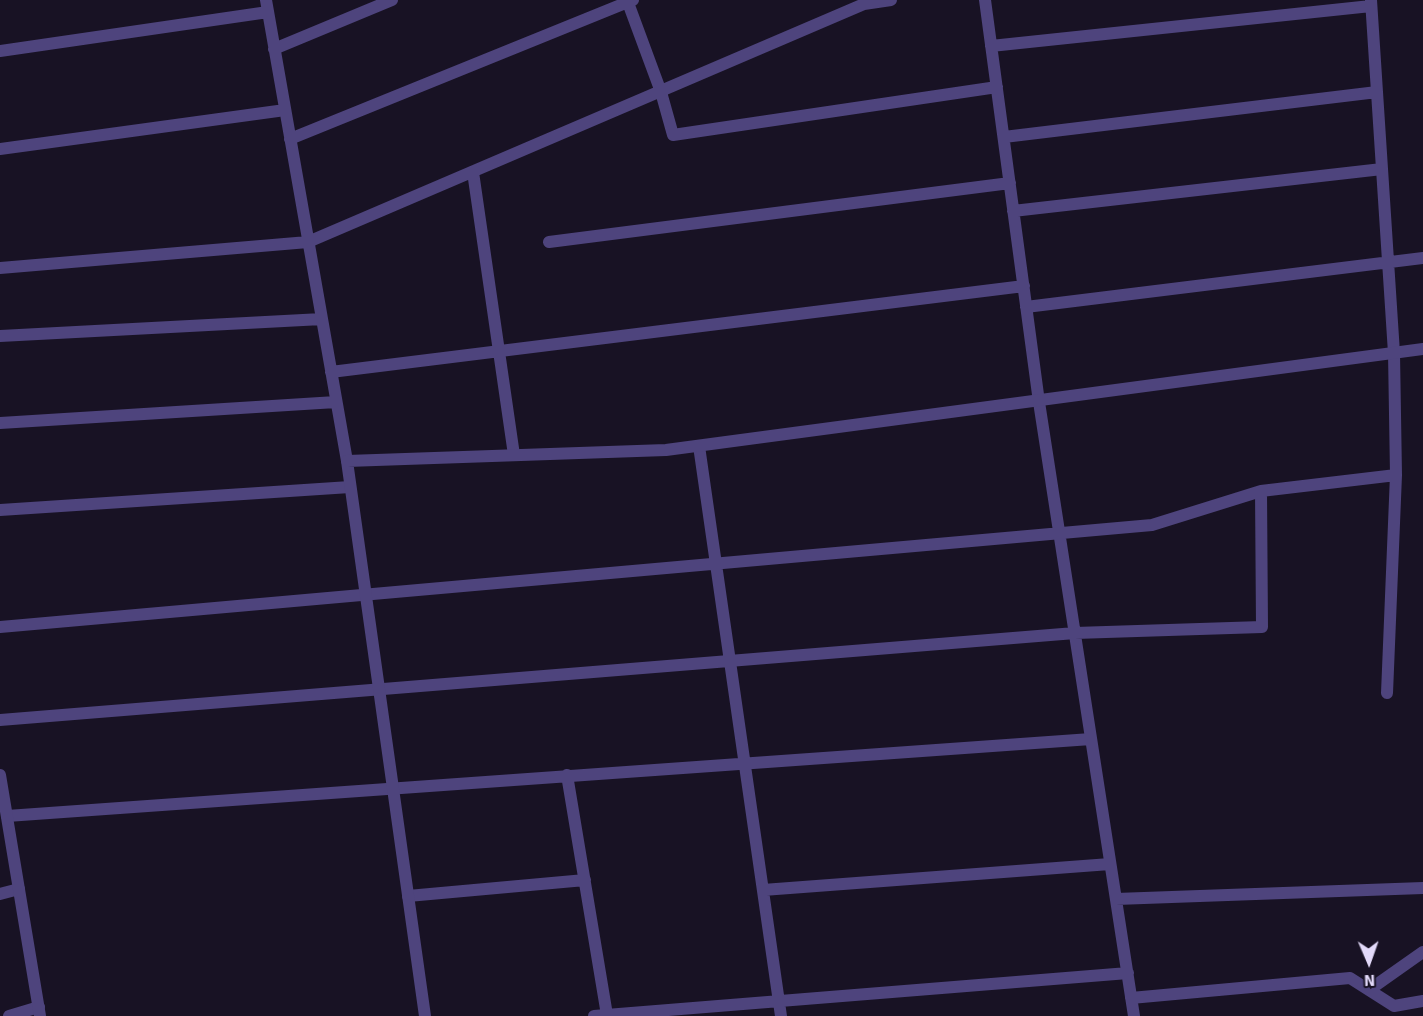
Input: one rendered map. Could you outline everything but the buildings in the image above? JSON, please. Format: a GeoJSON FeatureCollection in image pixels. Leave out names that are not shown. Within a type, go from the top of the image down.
{"type":"FeatureCollection","features":[{"type":"Feature","properties":{"kind":"street"},"geometry":{"type":"LineString","coordinates":[[274,49],[392,0]]}},
{"type":"Feature","properties":{"kind":"street"},"geometry":{"type":"LineString","coordinates":[[0,268],[308,242],[864,4],[891,0]]}},
{"type":"Feature","properties":{"kind":"street"},"geometry":{"type":"LineString","coordinates":[[985,0],[1039,402],[1134,1016]]}},
{"type":"Feature","properties":{"kind":"street"},"geometry":{"type":"LineString","coordinates":[[290,139],[629,1],[661,92],[671,134],[675,136],[997,87]]}},
{"type":"Feature","properties":{"kind":"street"},"geometry":{"type":"LineString","coordinates":[[991,46],[1371,3],[1394,353],[1396,475],[1387,693]]}},
{"type":"Feature","properties":{"kind":"street"},"geometry":{"type":"LineString","coordinates":[[0,51],[267,6],[347,461],[425,1016]]}},
{"type":"Feature","properties":{"kind":"street"},"geometry":{"type":"LineString","coordinates":[[1004,137],[1377,92]]}},
{"type":"Feature","properties":{"kind":"street"},"geometry":{"type":"LineString","coordinates":[[0,149],[285,110]]}},
{"type":"Feature","properties":{"kind":"street"},"geometry":{"type":"LineString","coordinates":[[1013,211],[1382,169]]}},
{"type":"Feature","properties":{"kind":"street"},"geometry":{"type":"LineString","coordinates":[[473,172],[514,455]]}},
{"type":"Feature","properties":{"kind":"street"},"geometry":{"type":"LineString","coordinates":[[549,242],[1010,183]]}},
{"type":"Feature","properties":{"kind":"street"},"geometry":{"type":"LineString","coordinates":[[1026,307],[1423,258]]}},
{"type":"Feature","properties":{"kind":"street"},"geometry":{"type":"LineString","coordinates":[[331,372],[1024,286]]}},
{"type":"Feature","properties":{"kind":"street"},"geometry":{"type":"LineString","coordinates":[[0,336],[322,319]]}},
{"type":"Feature","properties":{"kind":"street"},"geometry":{"type":"LineString","coordinates":[[347,461],[666,450],[1423,349]]}},
{"type":"Feature","properties":{"kind":"street"},"geometry":{"type":"LineString","coordinates":[[0,423],[336,402]]}},
{"type":"Feature","properties":{"kind":"street"},"geometry":{"type":"LineString","coordinates":[[699,446],[781,1016]]}},
{"type":"Feature","properties":{"kind":"street"},"geometry":{"type":"LineString","coordinates":[[0,627],[1152,525],[1262,491],[1396,475]]}},
{"type":"Feature","properties":{"kind":"street"},"geometry":{"type":"LineString","coordinates":[[0,510],[350,487]]}},
{"type":"Feature","properties":{"kind":"street"},"geometry":{"type":"LineString","coordinates":[[0,720],[1075,633],[1262,627],[1262,491]]}},
{"type":"Feature","properties":{"kind":"street"},"geometry":{"type":"LineString","coordinates":[[7,816],[393,787],[1091,740]]}},
{"type":"Feature","properties":{"kind":"street"},"geometry":{"type":"LineString","coordinates":[[567,775],[585,880],[600,1016],[1128,974]]}},
{"type":"Feature","properties":{"kind":"street"},"geometry":{"type":"LineString","coordinates":[[0,781],[40,1012],[9,1016]]}},
{"type":"Feature","properties":{"kind":"street"},"geometry":{"type":"LineString","coordinates":[[763,890],[1110,864]]}},
{"type":"Feature","properties":{"kind":"street"},"geometry":{"type":"LineString","coordinates":[[408,896],[585,880]]}},
{"type":"Feature","properties":{"kind":"street"},"geometry":{"type":"LineString","coordinates":[[1116,899],[1423,888]]}},
{"type":"Feature","properties":{"kind":"street"},"geometry":{"type":"LineString","coordinates":[[0,894],[19,889]]}},
{"type":"Feature","properties":{"kind":"street"},"geometry":{"type":"LineString","coordinates":[[1369,990],[1423,952]]}},
{"type":"Feature","properties":{"kind":"street"},"geometry":{"type":"LineString","coordinates":[[1131,998],[1350,978],[1394,1006],[1423,1001]]}}]}
